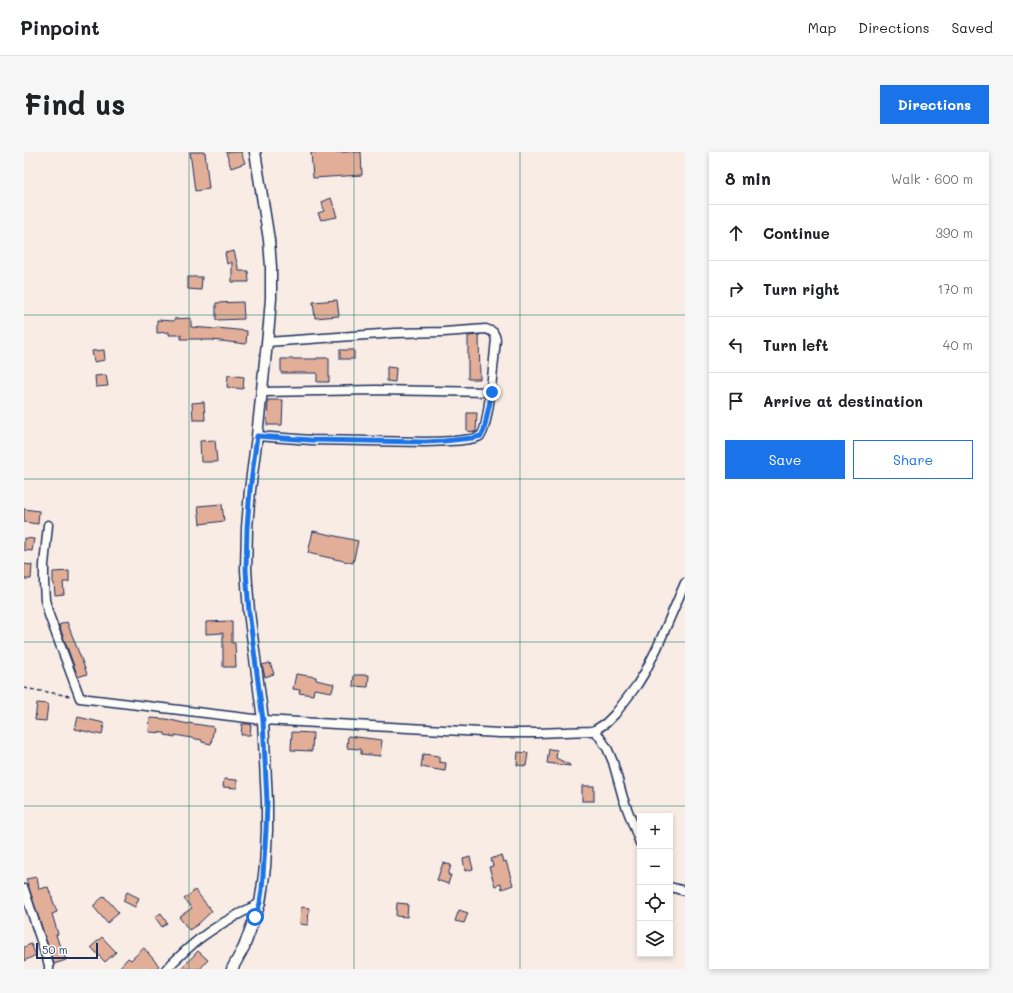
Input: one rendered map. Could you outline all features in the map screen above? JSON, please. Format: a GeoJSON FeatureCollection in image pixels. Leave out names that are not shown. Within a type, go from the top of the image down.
{"type":"FeatureCollection","features":[{"type":"Feature","properties":{"kind":"street"},"geometry":{"type":"LineString","coordinates":[[232,969],[244,946],[260,903],[265,867],[267,802],[263,720],[249,612],[246,570],[250,490],[267,342],[271,267],[268,232],[254,152]]}},
{"type":"Feature","properties":{"kind":"street"},"geometry":{"type":"LineString","coordinates":[[257,436],[343,441],[444,441],[472,438],[481,436],[484,430],[492,392],[496,340],[493,332],[486,329],[395,333],[267,342]]}},
{"type":"Feature","properties":{"kind":"street"},"geometry":{"type":"LineString","coordinates":[[262,392],[375,390],[492,392]]}},
{"type":"Feature","properties":{"kind":"street"},"geometry":{"type":"LineString","coordinates":[[48,525],[44,565],[45,600],[49,615],[80,698],[263,720],[499,733],[580,732],[595,730],[606,723],[615,714],[645,672],[663,635],[685,583]]}},
{"type":"Feature","properties":{"kind":"street"},"geometry":{"type":"LineString","coordinates":[[595,730],[607,748],[613,762],[623,798],[637,835]]}},
{"type":"Feature","properties":{"kind":"street"},"geometry":{"type":"LineString","coordinates":[[673,888],[685,891]]}},
{"type":"Feature","properties":{"kind":"street"},"geometry":{"type":"LineString","coordinates":[[24,889],[49,969]]}},
{"type":"Feature","properties":{"kind":"street"},"geometry":{"type":"LineString","coordinates":[[166,969],[192,944],[206,934],[224,922],[260,903]]}},
{"type":"Feature","properties":{"kind":"path"},"geometry":{"type":"LineString","coordinates":[[24,688],[80,698]]}},
{"type":"Feature","properties":{"kind":"building"},"geometry":{"type":"Polygon","coordinates":[[[190,152],[205,152],[209,189],[195,191],[190,152]]]}},
{"type":"Feature","properties":{"kind":"building"},"geometry":{"type":"Polygon","coordinates":[[[226,152],[241,152],[245,163],[231,168],[226,152]]]}},
{"type":"Feature","properties":{"kind":"building"},"geometry":{"type":"Polygon","coordinates":[[[311,152],[361,152],[362,175],[313,178],[311,152]]]}},
{"type":"Feature","properties":{"kind":"building"},"geometry":{"type":"Polygon","coordinates":[[[331,198],[337,217],[321,220],[318,213],[324,211],[322,202],[331,198]]]}},
{"type":"Feature","properties":{"kind":"building"},"geometry":{"type":"Polygon","coordinates":[[[234,251],[239,271],[248,271],[249,282],[232,282],[232,262],[227,264],[225,253],[234,251]]]}},
{"type":"Feature","properties":{"kind":"building"},"geometry":{"type":"Polygon","coordinates":[[[188,277],[202,277],[201,290],[188,289],[188,277]]]}},
{"type":"Feature","properties":{"kind":"building"},"geometry":{"type":"Polygon","coordinates":[[[337,300],[339,316],[315,318],[313,302],[337,300]]]}},
{"type":"Feature","properties":{"kind":"building"},"geometry":{"type":"Polygon","coordinates":[[[243,302],[244,319],[216,320],[216,303],[243,302]]]}},
{"type":"Feature","properties":{"kind":"building"},"geometry":{"type":"Polygon","coordinates":[[[191,318],[191,327],[247,331],[246,344],[201,340],[202,339],[181,339],[181,335],[169,335],[169,332],[157,333],[157,320],[174,321],[174,319],[191,318]]]}},
{"type":"Feature","properties":{"kind":"building"},"geometry":{"type":"Polygon","coordinates":[[[479,335],[480,379],[468,379],[468,336],[479,335]]]}},
{"type":"Feature","properties":{"kind":"building"},"geometry":{"type":"Polygon","coordinates":[[[104,350],[105,360],[94,362],[92,351],[104,350]]]}},
{"type":"Feature","properties":{"kind":"building"},"geometry":{"type":"Polygon","coordinates":[[[340,350],[354,350],[354,359],[340,359],[340,350]]]}},
{"type":"Feature","properties":{"kind":"building"},"geometry":{"type":"Polygon","coordinates":[[[329,358],[329,382],[317,382],[317,373],[281,373],[281,359],[329,358]]]}},
{"type":"Feature","properties":{"kind":"building"},"geometry":{"type":"Polygon","coordinates":[[[387,367],[396,368],[395,382],[387,381],[387,367]]]}},
{"type":"Feature","properties":{"kind":"building"},"geometry":{"type":"Polygon","coordinates":[[[106,375],[108,386],[96,387],[95,376],[106,375]]]}},
{"type":"Feature","properties":{"kind":"building"},"geometry":{"type":"Polygon","coordinates":[[[228,375],[244,377],[243,389],[227,387],[228,375]]]}},
{"type":"Feature","properties":{"kind":"building"},"geometry":{"type":"Polygon","coordinates":[[[268,400],[283,400],[282,425],[267,425],[268,400]]]}},
{"type":"Feature","properties":{"kind":"building"},"geometry":{"type":"Polygon","coordinates":[[[204,402],[205,420],[193,420],[192,403],[204,402]]]}},
{"type":"Feature","properties":{"kind":"building"},"geometry":{"type":"Polygon","coordinates":[[[467,413],[477,413],[476,432],[467,431],[467,413]]]}},
{"type":"Feature","properties":{"kind":"building"},"geometry":{"type":"Polygon","coordinates":[[[215,440],[217,462],[201,462],[200,441],[215,440]]]}},
{"type":"Feature","properties":{"kind":"building"},"geometry":{"type":"Polygon","coordinates":[[[222,504],[224,521],[200,524],[198,506],[222,504]]]}},
{"type":"Feature","properties":{"kind":"building"},"geometry":{"type":"Polygon","coordinates":[[[24,509],[39,511],[38,524],[24,522],[24,509]]]}},
{"type":"Feature","properties":{"kind":"building"},"geometry":{"type":"Polygon","coordinates":[[[313,531],[358,541],[353,563],[308,553],[313,531]]]}},
{"type":"Feature","properties":{"kind":"building"},"geometry":{"type":"Polygon","coordinates":[[[24,538],[34,539],[32,551],[24,550],[24,538]]]}},
{"type":"Feature","properties":{"kind":"building"},"geometry":{"type":"Polygon","coordinates":[[[24,564],[32,565],[31,579],[24,579],[24,564]]]}},
{"type":"Feature","properties":{"kind":"building"},"geometry":{"type":"Polygon","coordinates":[[[69,571],[69,582],[63,582],[64,594],[55,595],[53,572],[69,571]]]}},
{"type":"Feature","properties":{"kind":"building"},"geometry":{"type":"Polygon","coordinates":[[[232,621],[232,643],[235,643],[236,667],[223,667],[223,633],[206,634],[206,622],[232,621]]]}},
{"type":"Feature","properties":{"kind":"building"},"geometry":{"type":"Polygon","coordinates":[[[67,622],[87,674],[78,677],[59,625],[67,622]]]}},
{"type":"Feature","properties":{"kind":"building"},"geometry":{"type":"Polygon","coordinates":[[[270,663],[274,674],[265,677],[262,665],[270,663]]]}},
{"type":"Feature","properties":{"kind":"building"},"geometry":{"type":"Polygon","coordinates":[[[296,674],[316,677],[316,680],[334,684],[332,692],[314,689],[313,695],[299,693],[300,690],[293,689],[296,674]]]}},
{"type":"Feature","properties":{"kind":"building"},"geometry":{"type":"Polygon","coordinates":[[[354,675],[369,675],[368,687],[353,686],[354,675]]]}},
{"type":"Feature","properties":{"kind":"building"},"geometry":{"type":"Polygon","coordinates":[[[37,703],[48,704],[46,721],[35,720],[37,703]]]}},
{"type":"Feature","properties":{"kind":"building"},"geometry":{"type":"Polygon","coordinates":[[[78,717],[104,723],[102,735],[75,729],[78,717]]]}},
{"type":"Feature","properties":{"kind":"building"},"geometry":{"type":"Polygon","coordinates":[[[150,718],[166,719],[188,724],[214,727],[211,744],[202,742],[202,740],[175,735],[175,737],[165,735],[165,733],[149,732],[150,718]]]}},
{"type":"Feature","properties":{"kind":"building"},"geometry":{"type":"Polygon","coordinates":[[[242,724],[251,724],[250,735],[241,735],[242,724]]]}},
{"type":"Feature","properties":{"kind":"building"},"geometry":{"type":"Polygon","coordinates":[[[292,732],[313,733],[312,751],[291,750],[292,732]]]}},
{"type":"Feature","properties":{"kind":"building"},"geometry":{"type":"Polygon","coordinates":[[[348,736],[382,740],[380,756],[361,754],[361,749],[347,748],[348,736]]]}},
{"type":"Feature","properties":{"kind":"building"},"geometry":{"type":"Polygon","coordinates":[[[549,749],[557,750],[556,758],[570,766],[547,763],[549,749]]]}},
{"type":"Feature","properties":{"kind":"building"},"geometry":{"type":"Polygon","coordinates":[[[518,752],[528,753],[526,766],[517,765],[518,752]]]}},
{"type":"Feature","properties":{"kind":"building"},"geometry":{"type":"Polygon","coordinates":[[[423,754],[439,756],[439,762],[446,763],[445,771],[421,767],[423,754]]]}},
{"type":"Feature","properties":{"kind":"building"},"geometry":{"type":"Polygon","coordinates":[[[224,779],[237,780],[237,788],[223,787],[224,779]]]}},
{"type":"Feature","properties":{"kind":"building"},"geometry":{"type":"Polygon","coordinates":[[[582,786],[594,786],[594,801],[582,801],[582,786]]]}},
{"type":"Feature","properties":{"kind":"building"},"geometry":{"type":"Polygon","coordinates":[[[501,855],[503,862],[506,861],[513,885],[502,889],[501,884],[495,886],[489,867],[493,866],[491,859],[501,855]]]}},
{"type":"Feature","properties":{"kind":"building"},"geometry":{"type":"Polygon","coordinates":[[[470,857],[473,869],[465,871],[463,859],[470,857]]]}},
{"type":"Feature","properties":{"kind":"building"},"geometry":{"type":"Polygon","coordinates":[[[443,863],[451,865],[448,875],[451,875],[448,884],[437,880],[443,863]]]}},
{"type":"Feature","properties":{"kind":"building"},"geometry":{"type":"Polygon","coordinates":[[[37,877],[39,889],[48,887],[57,912],[52,914],[58,934],[56,935],[66,960],[54,964],[26,879],[37,877]]]}},
{"type":"Feature","properties":{"kind":"building"},"geometry":{"type":"Polygon","coordinates":[[[195,890],[212,911],[197,925],[189,930],[179,917],[192,908],[184,899],[195,890]]]}},
{"type":"Feature","properties":{"kind":"building"},"geometry":{"type":"Polygon","coordinates":[[[127,892],[139,898],[135,907],[123,901],[127,892]]]}},
{"type":"Feature","properties":{"kind":"building"},"geometry":{"type":"Polygon","coordinates":[[[104,896],[119,913],[107,923],[93,906],[104,896]]]}},
{"type":"Feature","properties":{"kind":"building"},"geometry":{"type":"Polygon","coordinates":[[[397,903],[408,904],[407,917],[396,916],[397,903]]]}},
{"type":"Feature","properties":{"kind":"building"},"geometry":{"type":"Polygon","coordinates":[[[301,907],[309,908],[308,925],[300,924],[301,907]]]}},
{"type":"Feature","properties":{"kind":"building"},"geometry":{"type":"Polygon","coordinates":[[[459,910],[468,913],[464,923],[455,921],[459,910]]]}},
{"type":"Feature","properties":{"kind":"building"},"geometry":{"type":"Polygon","coordinates":[[[161,913],[167,923],[162,927],[155,917],[161,913]]]}},
{"type":"Feature","properties":{"kind":"building"},"geometry":{"type":"Polygon","coordinates":[[[102,937],[116,952],[105,962],[91,947],[102,937]]]}},
{"type":"Feature","properties":{"kind":"building"},"geometry":{"type":"Polygon","coordinates":[[[31,944],[36,955],[24,961],[24,947],[31,944]]]}},
{"type":"Feature","properties":{"kind":"building"},"geometry":{"type":"Polygon","coordinates":[[[144,948],[159,966],[155,969],[118,969],[128,958],[131,960],[144,948]]]}},
{"type":"Feature","properties":{"kind":"building"},"geometry":{"type":"Polygon","coordinates":[[[198,951],[208,960],[200,969],[181,969],[198,951]]]}},
{"type":"Feature","properties":{"kind":"route"},"geometry":{"type":"LineString","coordinates":[[255,917],[260,903],[265,867],[267,802],[263,720],[249,612],[246,570],[250,490],[257,436],[311,440],[425,442],[479,437],[484,430],[492,392]]}}]}
